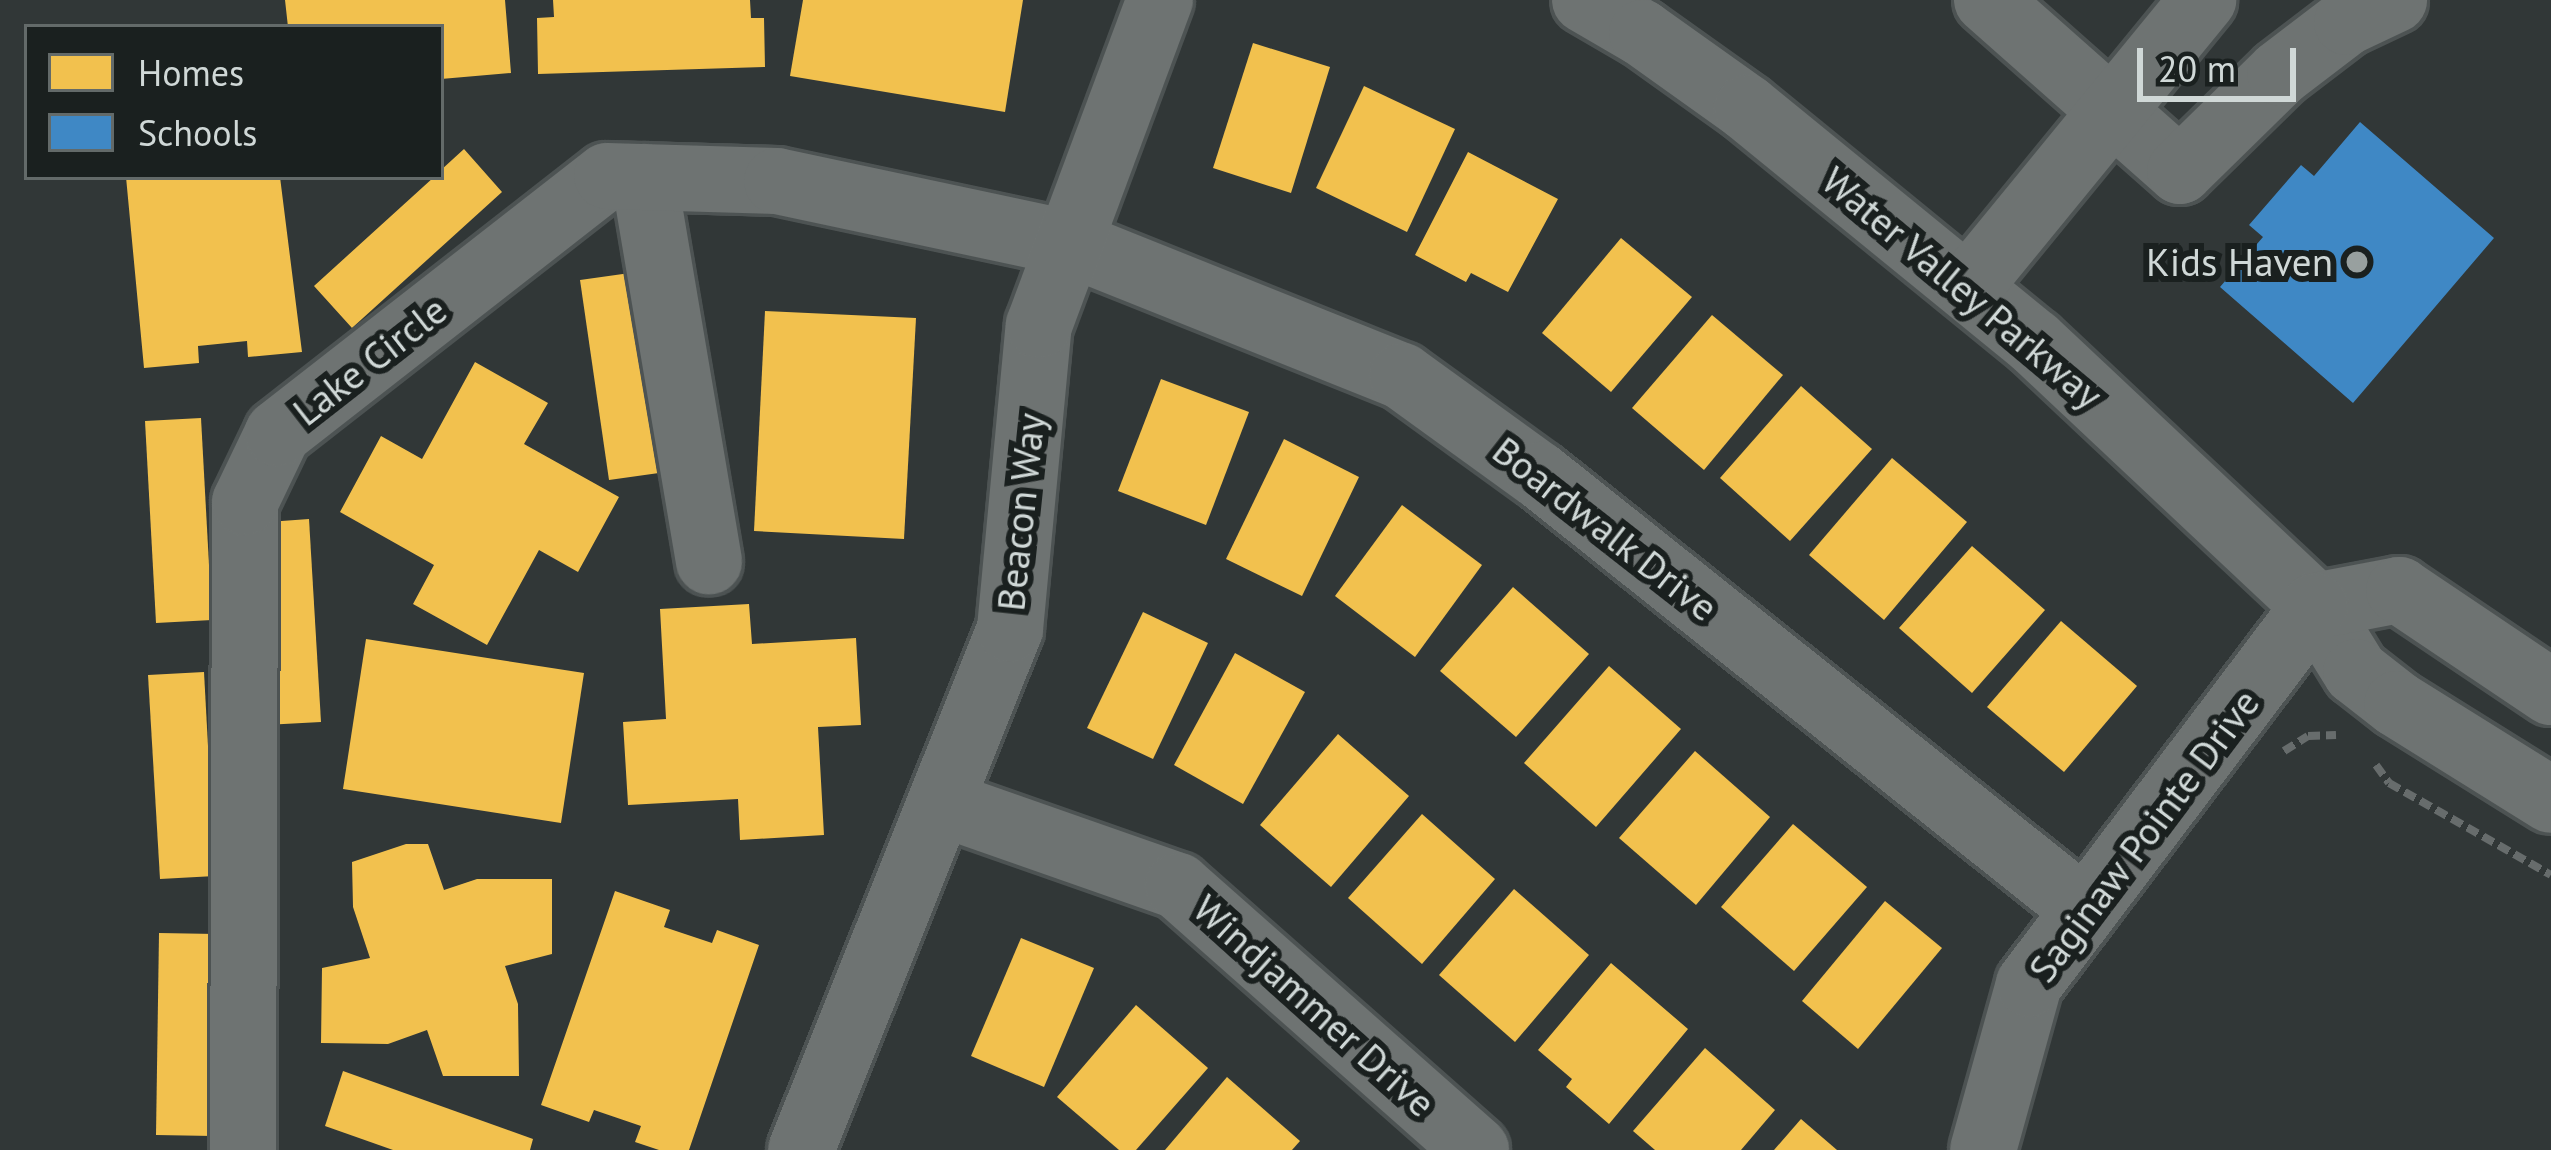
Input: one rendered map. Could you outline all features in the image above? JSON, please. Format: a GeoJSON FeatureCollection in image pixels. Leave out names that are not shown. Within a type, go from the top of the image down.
{"type":"FeatureCollection","features":[{"type":"Feature","properties":{"kind":"street","name":"Beacon Way"},"geometry":{"type":"LineString","coordinates":[[801,1150],[1010,629],[1040,325],[1160,0]]}},
{"type":"Feature","properties":{"kind":"street","name":"Water Valley Parkway"},"geometry":{"type":"LineString","coordinates":[[1585,0],[1642,33],[1747,108],[1969,286],[2315,607],[2356,672],[2397,704],[2551,800]]}},
{"type":"Feature","properties":{"kind":"street"},"geometry":{"type":"LineString","coordinates":[[1969,286],[2203,0]]}},
{"type":"Feature","properties":{"kind":"street"},"geometry":{"type":"LineString","coordinates":[[2022,11],[2108,111],[2180,171],[2280,73],[2348,22],[2394,0]]}},
{"type":"Feature","properties":{"kind":"street","name":"Lake Circle"},"geometry":{"type":"LineString","coordinates":[[259,1144],[245,502],[278,434],[607,176],[777,181],[1069,242]]}},
{"type":"Feature","properties":{"kind":"street"},"geometry":{"type":"LineString","coordinates":[[644,177],[709,562]]}},
{"type":"Feature","properties":{"kind":"street","name":"Boardwalk Drive"},"geometry":{"type":"LineString","coordinates":[[1069,242],[1402,376],[1539,475],[2085,910]]}},
{"type":"Feature","properties":{"kind":"street"},"geometry":{"type":"LineString","coordinates":[[2315,607],[2399,590],[2551,692]]}},
{"type":"Feature","properties":{"kind":"street","name":"Saginaw Pointe Drive"},"geometry":{"type":"LineString","coordinates":[[1984,1150],[2029,984],[2315,607]]}},
{"type":"Feature","properties":{"kind":"street","name":"Windjammer Drive"},"geometry":{"type":"LineString","coordinates":[[940,803],[1178,886],[1476,1150]]}},
{"type":"Feature","properties":{"kind":"path"},"geometry":{"type":"LineString","coordinates":[[2271,757],[2308,736],[2333,734],[2350,743]]}},
{"type":"Feature","properties":{"kind":"path"},"geometry":{"type":"LineString","coordinates":[[2367,752],[2389,783],[2551,875]]}},
{"type":"Feature","properties":{"kind":"building: Homes"},"geometry":{"type":"Polygon","coordinates":[[[285,0],[505,0],[511,73],[444,79],[444,24],[288,24],[285,0]]]}},
{"type":"Feature","properties":{"kind":"building: Homes"},"geometry":{"type":"Polygon","coordinates":[[[553,0],[750,0],[751,18],[764,18],[765,67],[538,74],[537,18],[554,17],[553,0]]]}},
{"type":"Feature","properties":{"kind":"building: Homes"},"geometry":{"type":"Polygon","coordinates":[[[803,0],[1023,0],[1005,112],[790,76],[803,0]]]}},
{"type":"Feature","properties":{"kind":"building: Homes"},"geometry":{"type":"Polygon","coordinates":[[[1253,43],[1330,67],[1291,193],[1213,168],[1253,43]]]}},
{"type":"Feature","properties":{"kind":"building: Homes"},"geometry":{"type":"Polygon","coordinates":[[[1364,86],[1455,129],[1407,232],[1316,188],[1364,86]]]}},
{"type":"Feature","properties":{"kind":"building: Homes"},"geometry":{"type":"Polygon","coordinates":[[[464,149],[502,192],[352,328],[314,286],[431,180],[444,180],[444,167],[464,149]]]}},
{"type":"Feature","properties":{"kind":"building: Homes"},"geometry":{"type":"Polygon","coordinates":[[[1468,152],[1558,199],[1508,292],[1471,273],[1466,282],[1415,255],[1468,152]]]}},
{"type":"Feature","properties":{"kind":"building: Homes"},"geometry":{"type":"Polygon","coordinates":[[[126,180],[280,180],[302,352],[248,357],[247,341],[198,346],[199,363],[144,368],[126,180]]]}},
{"type":"Feature","properties":{"kind":"building: Homes"},"geometry":{"type":"Polygon","coordinates":[[[1621,238],[1692,297],[1611,392],[1542,333],[1621,238]]]}},
{"type":"Feature","properties":{"kind":"building: Homes"},"geometry":{"type":"Polygon","coordinates":[[[637,272],[666,472],[609,480],[580,280],[637,272]]]}},
{"type":"Feature","properties":{"kind":"building: Homes"},"geometry":{"type":"Polygon","coordinates":[[[765,311],[916,318],[904,539],[754,531],[765,311]]]}},
{"type":"Feature","properties":{"kind":"building: Homes"},"geometry":{"type":"Polygon","coordinates":[[[1712,315],[1783,375],[1704,470],[1632,408],[1712,315]]]}},
{"type":"Feature","properties":{"kind":"building: Homes"},"geometry":{"type":"Polygon","coordinates":[[[475,362],[548,403],[524,444],[619,497],[578,572],[539,550],[487,645],[413,604],[434,565],[340,512],[381,436],[422,459],[475,362]]]}},
{"type":"Feature","properties":{"kind":"building: Homes"},"geometry":{"type":"Polygon","coordinates":[[[1161,379],[1249,412],[1206,525],[1118,491],[1161,379]]]}},
{"type":"Feature","properties":{"kind":"building: Homes"},"geometry":{"type":"Polygon","coordinates":[[[1801,386],[1872,449],[1790,541],[1720,478],[1801,386]]]}},
{"type":"Feature","properties":{"kind":"building: Homes"},"geometry":{"type":"Polygon","coordinates":[[[201,418],[212,620],[156,623],[145,421],[201,418]]]}},
{"type":"Feature","properties":{"kind":"building: Homes"},"geometry":{"type":"Polygon","coordinates":[[[1284,439],[1359,477],[1302,596],[1226,559],[1284,439]]]}},
{"type":"Feature","properties":{"kind":"building: Homes"},"geometry":{"type":"Polygon","coordinates":[[[1892,458],[1967,522],[1884,620],[1809,555],[1892,458]]]}},
{"type":"Feature","properties":{"kind":"building: Homes"},"geometry":{"type":"Polygon","coordinates":[[[1402,505],[1482,565],[1415,657],[1335,596],[1402,505]]]}},
{"type":"Feature","properties":{"kind":"building: Homes"},"geometry":{"type":"Polygon","coordinates":[[[309,519],[321,722],[265,725],[253,523],[309,519]]]}},
{"type":"Feature","properties":{"kind":"building: Homes"},"geometry":{"type":"Polygon","coordinates":[[[1972,546],[2045,610],[1972,693],[1899,628],[1972,546]]]}},
{"type":"Feature","properties":{"kind":"building: Homes"},"geometry":{"type":"Polygon","coordinates":[[[1513,587],[1589,654],[1516,737],[1440,671],[1513,587]]]}},
{"type":"Feature","properties":{"kind":"building: Homes"},"geometry":{"type":"Polygon","coordinates":[[[749,604],[752,644],[856,638],[861,725],[818,727],[824,835],[740,840],[738,799],[628,805],[623,722],[666,719],[660,609],[749,604]]]}},
{"type":"Feature","properties":{"kind":"building: Homes"},"geometry":{"type":"Polygon","coordinates":[[[1143,612],[1208,643],[1153,759],[1087,728],[1143,612]]]}},
{"type":"Feature","properties":{"kind":"building: Homes"},"geometry":{"type":"Polygon","coordinates":[[[2061,621],[2137,686],[2064,772],[1987,707],[2061,621]]]}},
{"type":"Feature","properties":{"kind":"building: Homes"},"geometry":{"type":"Polygon","coordinates":[[[366,639],[584,673],[561,823],[343,789],[366,639]]]}},
{"type":"Feature","properties":{"kind":"building: Homes"},"geometry":{"type":"Polygon","coordinates":[[[1235,653],[1305,692],[1243,804],[1174,765],[1235,653]]]}},
{"type":"Feature","properties":{"kind":"building: Homes"},"geometry":{"type":"Polygon","coordinates":[[[1609,666],[1681,729],[1596,827],[1524,763],[1609,666]]]}},
{"type":"Feature","properties":{"kind":"building: Homes"},"geometry":{"type":"Polygon","coordinates":[[[204,672],[215,876],[160,879],[148,675],[204,672]]]}},
{"type":"Feature","properties":{"kind":"building: Homes"},"geometry":{"type":"Polygon","coordinates":[[[1338,734],[1409,796],[1331,887],[1260,825],[1338,734]]]}},
{"type":"Feature","properties":{"kind":"building: Homes"},"geometry":{"type":"Polygon","coordinates":[[[1695,751],[1770,817],[1696,905],[1619,838],[1695,751]]]}},
{"type":"Feature","properties":{"kind":"building: Homes"},"geometry":{"type":"Polygon","coordinates":[[[1422,814],[1495,879],[1422,964],[1348,898],[1422,814]]]}},
{"type":"Feature","properties":{"kind":"building: Homes"},"geometry":{"type":"Polygon","coordinates":[[[1793,824],[1867,887],[1794,971],[1721,907],[1793,824]]]}},
{"type":"Feature","properties":{"kind":"building: Homes"},"geometry":{"type":"Polygon","coordinates":[[[406,844],[428,844],[444,890],[477,879],[552,879],[552,954],[505,966],[518,1004],[519,1076],[443,1076],[427,1030],[388,1044],[321,1043],[322,968],[370,958],[353,907],[352,862],[406,844]]]}},
{"type":"Feature","properties":{"kind":"building: Homes"},"geometry":{"type":"Polygon","coordinates":[[[1514,889],[1589,955],[1515,1042],[1439,975],[1514,889]]]}},
{"type":"Feature","properties":{"kind":"building: Homes"},"geometry":{"type":"Polygon","coordinates":[[[615,891],[670,910],[664,927],[712,943],[717,930],[759,945],[689,1150],[659,1150],[635,1142],[641,1126],[594,1110],[589,1122],[541,1105],[615,891]]]}},
{"type":"Feature","properties":{"kind":"building: Homes"},"geometry":{"type":"Polygon","coordinates":[[[1885,901],[1942,948],[1858,1049],[1802,1001],[1885,901]]]}},
{"type":"Feature","properties":{"kind":"building: Homes"},"geometry":{"type":"Polygon","coordinates":[[[159,933],[216,934],[213,1136],[156,1135],[159,933]]]}},
{"type":"Feature","properties":{"kind":"building: Homes"},"geometry":{"type":"Polygon","coordinates":[[[1021,938],[1094,968],[1044,1087],[971,1056],[1021,938]]]}},
{"type":"Feature","properties":{"kind":"building: Homes"},"geometry":{"type":"Polygon","coordinates":[[[1611,963],[1688,1029],[1609,1124],[1566,1087],[1572,1079],[1538,1050],[1611,963]]]}},
{"type":"Feature","properties":{"kind":"building: Homes"},"geometry":{"type":"Polygon","coordinates":[[[1136,1005],[1208,1068],[1136,1150],[1119,1150],[1057,1097],[1136,1005]]]}},
{"type":"Feature","properties":{"kind":"building: Homes"},"geometry":{"type":"Polygon","coordinates":[[[1705,1048],[1775,1110],[1741,1150],[1655,1150],[1633,1131],[1705,1048]]]}},
{"type":"Feature","properties":{"kind":"building: Homes"},"geometry":{"type":"Polygon","coordinates":[[[343,1071],[533,1139],[530,1150],[393,1150],[325,1126],[343,1071]]]}},
{"type":"Feature","properties":{"kind":"building: Homes"},"geometry":{"type":"Polygon","coordinates":[[[1227,1077],[1300,1141],[1292,1150],[1165,1150],[1227,1077]]]}},
{"type":"Feature","properties":{"kind":"building: Homes"},"geometry":{"type":"Polygon","coordinates":[[[1801,1119],[1837,1150],[1774,1150],[1801,1119]]]}},
{"type":"Feature","properties":{"kind":"building: Schools","name":"Kids Haven"},"geometry":{"type":"Polygon","coordinates":[[[2360,122],[2494,238],[2353,403],[2220,287],[2263,237],[2249,225],[2301,165],[2314,176],[2360,122]]]}},
{"type":"Feature","properties":{"kind":"place","name":"Kids Haven"},"geometry":{"type":"Point","coordinates":[2357,262]}}]}
